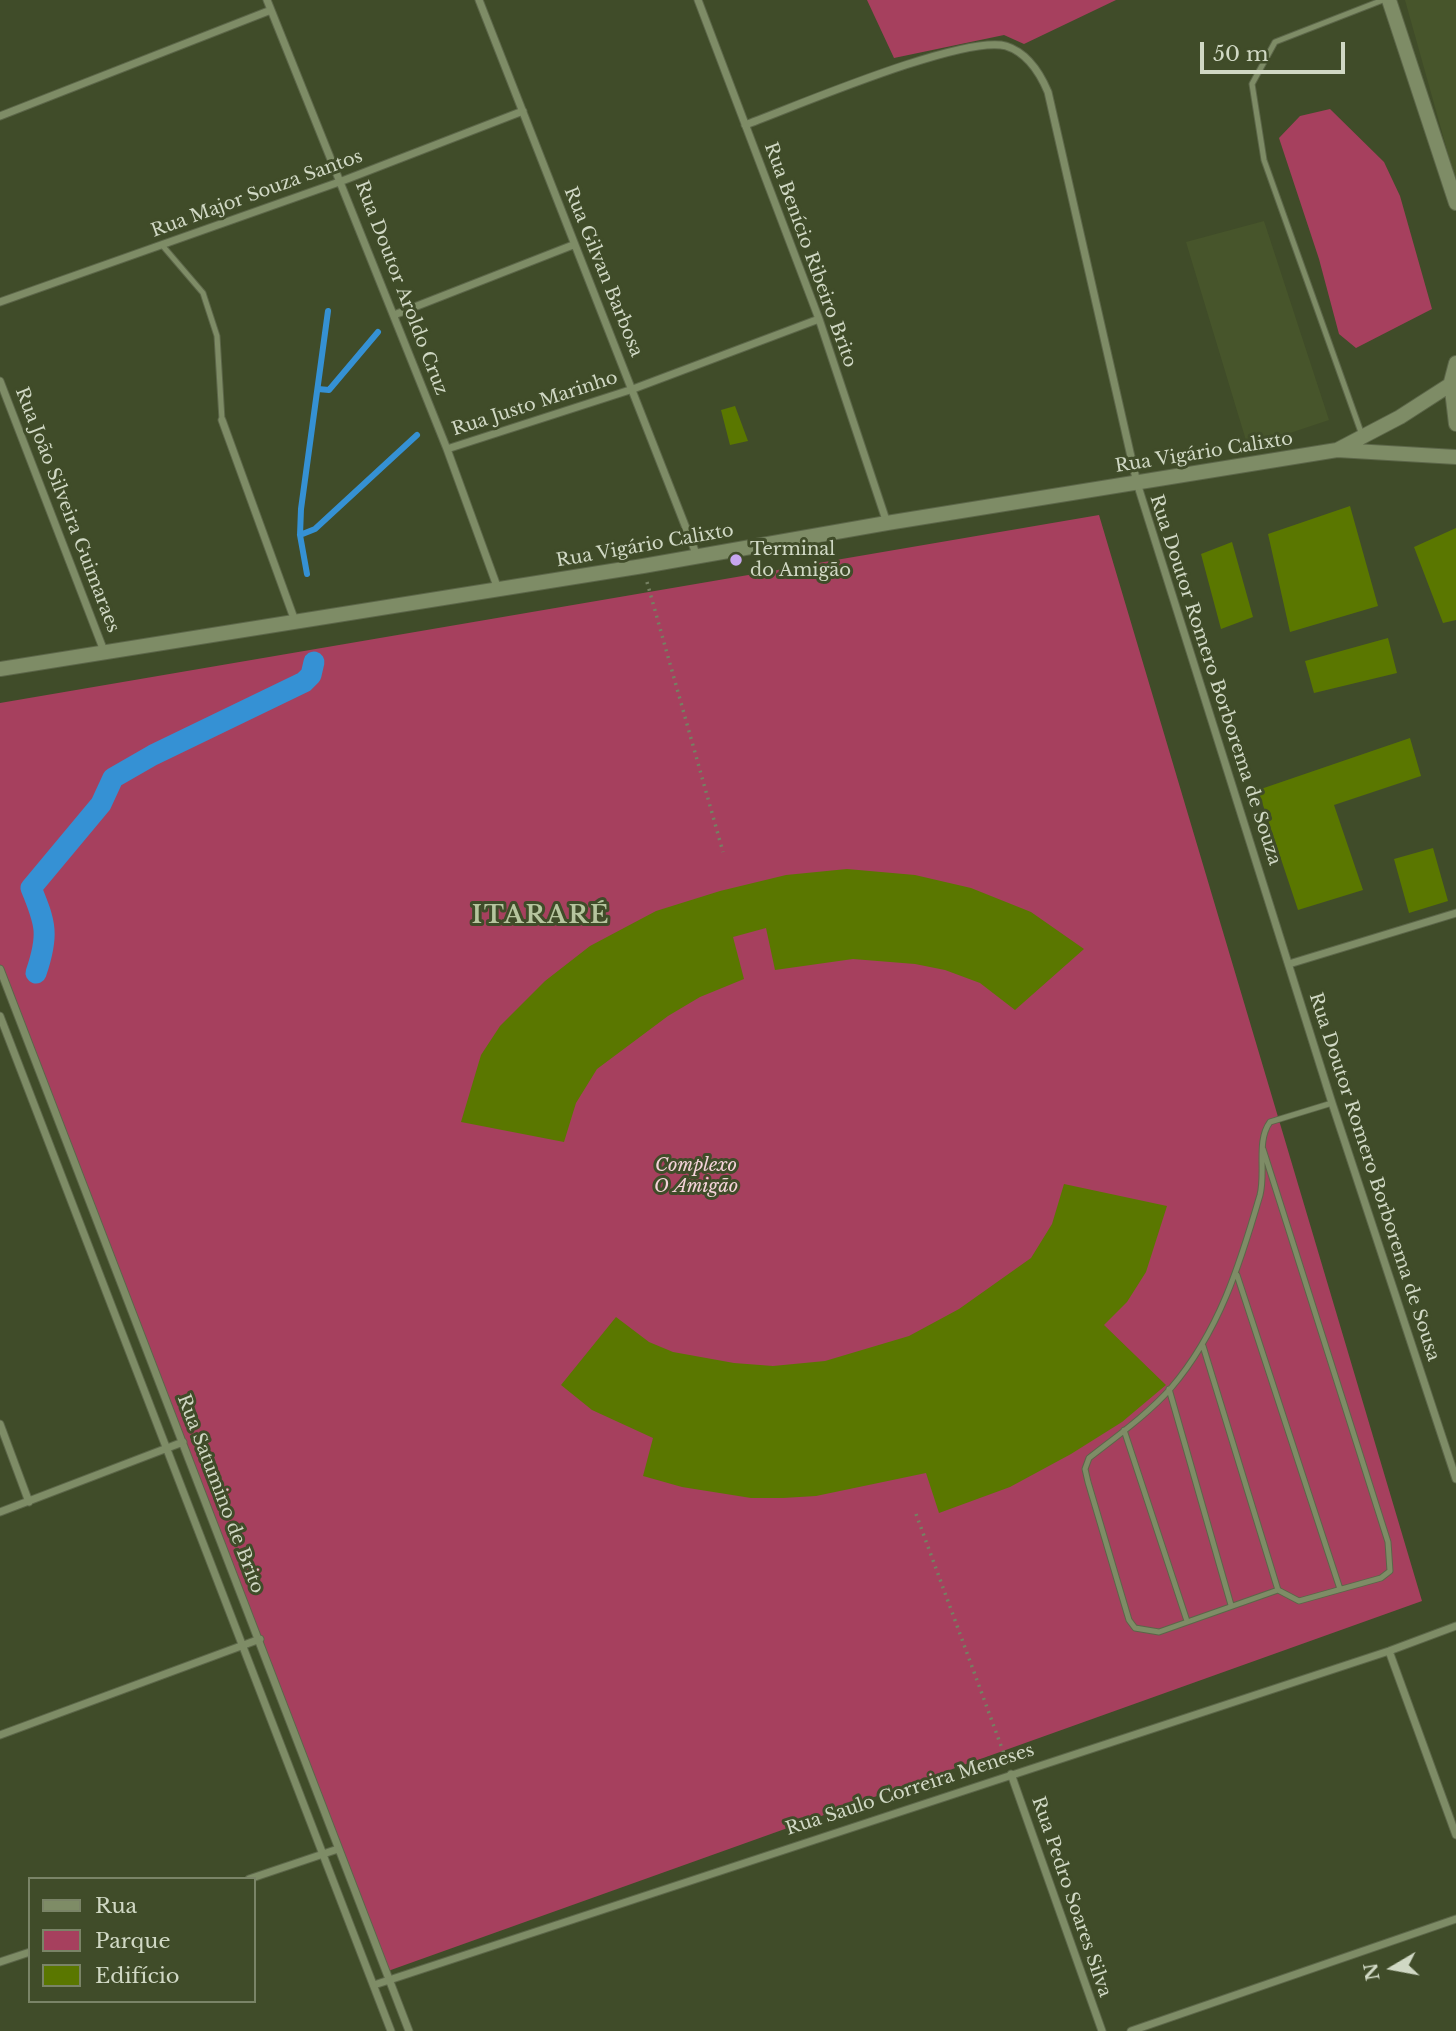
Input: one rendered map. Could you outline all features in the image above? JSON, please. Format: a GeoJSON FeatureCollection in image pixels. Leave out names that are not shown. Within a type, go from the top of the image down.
{"type":"FeatureCollection","features":[{"type":"Feature","properties":{"kind":"main road"},"geometry":{"type":"LineString","coordinates":[[1389,0],[1456,203]]}},
{"type":"Feature","properties":{"kind":"main road"},"geometry":{"type":"LineString","coordinates":[[1456,363],[1456,424]]}},
{"type":"Feature","properties":{"kind":"main road","name":"Rua Vigário Calixto"},"geometry":{"type":"LineString","coordinates":[[1337,450],[1399,417],[1454,381]]}},
{"type":"Feature","properties":{"kind":"main road","name":"Rua Vigário Calixto"},"geometry":{"type":"LineString","coordinates":[[0,669],[499,590],[887,523],[1337,450],[1456,457]]}},
{"type":"Feature","properties":{"kind":"street","name":"Rua Doutor Aroldo Cruz"},"geometry":{"type":"LineString","coordinates":[[267,0],[342,181],[499,590]]}},
{"type":"Feature","properties":{"kind":"street","name":"Rua Gilvan Barbosa"},"geometry":{"type":"LineString","coordinates":[[479,0],[697,556]]}},
{"type":"Feature","properties":{"kind":"street","name":"Rua Benício Ribeiro Brito"},"geometry":{"type":"LineString","coordinates":[[698,0],[819,318],[887,523]]}},
{"type":"Feature","properties":{"kind":"street"},"geometry":{"type":"LineString","coordinates":[[0,116],[271,10]]}},
{"type":"Feature","properties":{"kind":"street","name":"Rua Doutor Romero Borborema de Souza"},"geometry":{"type":"LineString","coordinates":[[745,125],[884,73],[952,51],[990,44],[1004,45],[1023,54],[1041,77],[1048,92],[1137,483],[1289,964]]}},
{"type":"Feature","properties":{"kind":"street","name":"Rua Major Souza Santos"},"geometry":{"type":"LineString","coordinates":[[0,302],[342,181],[523,111]]}},
{"type":"Feature","properties":{"kind":"street"},"geometry":{"type":"LineString","coordinates":[[394,315],[573,245]]}},
{"type":"Feature","properties":{"kind":"street","name":"Rua Justo Marinho"},"geometry":{"type":"LineString","coordinates":[[447,449],[633,389],[819,318]]}},
{"type":"Feature","properties":{"kind":"street","name":"Rua João Silveira Guimaraes"},"geometry":{"type":"LineString","coordinates":[[0,381],[104,651]]}},
{"type":"Feature","properties":{"kind":"street"},"geometry":{"type":"LineString","coordinates":[[222,420],[296,621]]}},
{"type":"Feature","properties":{"kind":"street"},"geometry":{"type":"LineString","coordinates":[[1289,964],[1456,913]]}},
{"type":"Feature","properties":{"kind":"street","name":"Rua Doutor Romero Borborema de Sousa"},"geometry":{"type":"LineString","coordinates":[[1289,964],[1456,1479]]}},
{"type":"Feature","properties":{"kind":"street","name":"Rua Satumino de Brito"},"geometry":{"type":"LineString","coordinates":[[0,969],[409,2031]]}},
{"type":"Feature","properties":{"kind":"street","name":"Rua Satumino de Brito"},"geometry":{"type":"LineString","coordinates":[[0,1016],[169,1448],[391,2031]]}},
{"type":"Feature","properties":{"kind":"street"},"geometry":{"type":"LineString","coordinates":[[0,1424],[29,1502]]}},
{"type":"Feature","properties":{"kind":"street"},"geometry":{"type":"LineString","coordinates":[[0,1512],[183,1442]]}},
{"type":"Feature","properties":{"kind":"street","name":"Rua Saulo Correira Meneses"},"geometry":{"type":"LineString","coordinates":[[374,1985],[1389,1651],[1456,1626]]}},
{"type":"Feature","properties":{"kind":"street"},"geometry":{"type":"LineString","coordinates":[[0,1735],[260,1639]]}},
{"type":"Feature","properties":{"kind":"street"},"geometry":{"type":"LineString","coordinates":[[1389,1651],[1456,1835]]}},
{"type":"Feature","properties":{"kind":"street","name":"Rua Pedro Soares Silva"},"geometry":{"type":"LineString","coordinates":[[1011,1774],[1102,2031]]}},
{"type":"Feature","properties":{"kind":"street"},"geometry":{"type":"LineString","coordinates":[[255,1877],[338,1849]]}},
{"type":"Feature","properties":{"kind":"street"},"geometry":{"type":"LineString","coordinates":[[1131,2031],[1456,1919]]}},
{"type":"Feature","properties":{"kind":"street"},"geometry":{"type":"LineString","coordinates":[[0,1962],[28,1953]]}},
{"type":"Feature","properties":{"kind":"lane"},"geometry":{"type":"LineString","coordinates":[[1363,437],[1264,160],[1252,84],[1276,42],[1383,0]]}},
{"type":"Feature","properties":{"kind":"lane"},"geometry":{"type":"LineString","coordinates":[[163,245],[202,293],[217,336],[222,420]]}},
{"type":"Feature","properties":{"kind":"lane"},"geometry":{"type":"LineString","coordinates":[[1279,1590],[1159,1632],[1135,1628],[1129,1620],[1086,1469],[1089,1458],[1125,1430],[1169,1389],[1203,1346],[1237,1275],[1262,1187],[1264,1130],[1270,1122],[1332,1103]]}},
{"type":"Feature","properties":{"kind":"lane"},"geometry":{"type":"LineString","coordinates":[[1203,1346],[1279,1590],[1299,1601],[1381,1578],[1390,1571],[1391,1559],[1264,1149]]}},
{"type":"Feature","properties":{"kind":"lane"},"geometry":{"type":"LineString","coordinates":[[1237,1275],[1340,1589]]}},
{"type":"Feature","properties":{"kind":"lane"},"geometry":{"type":"LineString","coordinates":[[1169,1389],[1231,1605]]}},
{"type":"Feature","properties":{"kind":"lane"},"geometry":{"type":"LineString","coordinates":[[1125,1430],[1187,1620]]}},
{"type":"Feature","properties":{"kind":"path"},"geometry":{"type":"LineString","coordinates":[[643,566],[723,852]]}},
{"type":"Feature","properties":{"kind":"path"},"geometry":{"type":"LineString","coordinates":[[916,1514],[1011,1774]]}},
{"type":"Feature","properties":{"kind":"shaded area"},"geometry":{"type":"Polygon","coordinates":[[[1405,0],[1456,0],[1456,182],[1405,0]]]}},
{"type":"Feature","properties":{"kind":"shaded area"},"geometry":{"type":"Polygon","coordinates":[[[1264,221],[1329,420],[1248,447],[1186,242],[1264,221]]]}},
{"type":"Feature","properties":{"kind":"green space"},"geometry":{"type":"Polygon","coordinates":[[[867,0],[1116,0],[1024,44],[1004,35],[894,58],[867,0]]]}},
{"type":"Feature","properties":{"kind":"green space"},"geometry":{"type":"Polygon","coordinates":[[[1330,109],[1384,162],[1400,196],[1432,309],[1356,348],[1339,334],[1319,259],[1279,138],[1300,116],[1330,109]]]}},
{"type":"Feature","properties":{"kind":"green space","name":"Complexo O Amigão"},"geometry":{"type":"Polygon","coordinates":[[[1099,515],[1422,1601],[388,1971],[0,974],[0,703],[1099,515]]]}},
{"type":"Feature","properties":{"kind":"building"},"geometry":{"type":"Polygon","coordinates":[[[735,406],[748,441],[730,445],[721,410],[735,406]]]}},
{"type":"Feature","properties":{"kind":"building"},"geometry":{"type":"Polygon","coordinates":[[[1350,506],[1378,606],[1290,632],[1268,534],[1350,506]]]}},
{"type":"Feature","properties":{"kind":"building"},"geometry":{"type":"Polygon","coordinates":[[[1456,528],[1456,620],[1443,623],[1414,547],[1456,528]]]}},
{"type":"Feature","properties":{"kind":"building"},"geometry":{"type":"Polygon","coordinates":[[[1232,542],[1253,617],[1221,629],[1201,554],[1232,542]]]}},
{"type":"Feature","properties":{"kind":"building"},"geometry":{"type":"Polygon","coordinates":[[[1388,638],[1397,673],[1314,693],[1305,661],[1388,638]]]}},
{"type":"Feature","properties":{"kind":"building"},"geometry":{"type":"Polygon","coordinates":[[[1410,738],[1421,776],[1334,805],[1363,890],[1298,910],[1258,790],[1410,738]]]}},
{"type":"Feature","properties":{"kind":"building"},"geometry":{"type":"Polygon","coordinates":[[[1433,848],[1448,901],[1409,913],[1394,859],[1433,848]]]}},
{"type":"Feature","properties":{"kind":"building"},"geometry":{"type":"Polygon","coordinates":[[[847,869],[915,875],[971,888],[1031,912],[1084,949],[1015,1010],[980,983],[945,970],[915,964],[853,959],[775,970],[766,928],[733,937],[744,979],[700,997],[668,1016],[597,1069],[576,1103],[564,1142],[461,1122],[481,1055],[500,1026],[545,981],[590,946],[656,911],[720,891],[786,875],[847,869]]]}},
{"type":"Feature","properties":{"kind":"building"},"geometry":{"type":"Polygon","coordinates":[[[1064,1184],[1167,1206],[1146,1272],[1127,1302],[1104,1325],[1166,1385],[1122,1422],[1010,1487],[939,1513],[926,1473],[816,1496],[783,1498],[751,1498],[682,1487],[643,1476],[653,1438],[592,1410],[561,1385],[616,1317],[649,1342],[673,1352],[734,1363],[773,1366],[825,1361],[909,1336],[959,1309],[1031,1258],[1052,1224],[1064,1184]]]}},
{"type":"Feature","properties":{"kind":"waterway"},"geometry":{"type":"LineString","coordinates":[[307,574],[300,535],[301,509],[328,311]]}},
{"type":"Feature","properties":{"kind":"waterway"},"geometry":{"type":"LineString","coordinates":[[318,389],[329,390],[378,332]]}},
{"type":"Feature","properties":{"kind":"waterway"},"geometry":{"type":"LineString","coordinates":[[300,535],[315,529],[417,435]]}},
{"type":"Feature","properties":{"kind":"waterway"},"geometry":{"type":"LineString","coordinates":[[36,973],[43,949],[44,930],[31,888],[101,804],[113,778],[153,755],[304,682],[311,675],[314,662]]}},
{"type":"Feature","properties":{"kind":"place","name":"Terminal do Amigão"},"geometry":{"type":"Point","coordinates":[736,560]}},
{"type":"Feature","properties":{"kind":"district","name":"ITARARÉ"},"geometry":{"type":"Point","coordinates":[541,916]}}]}
